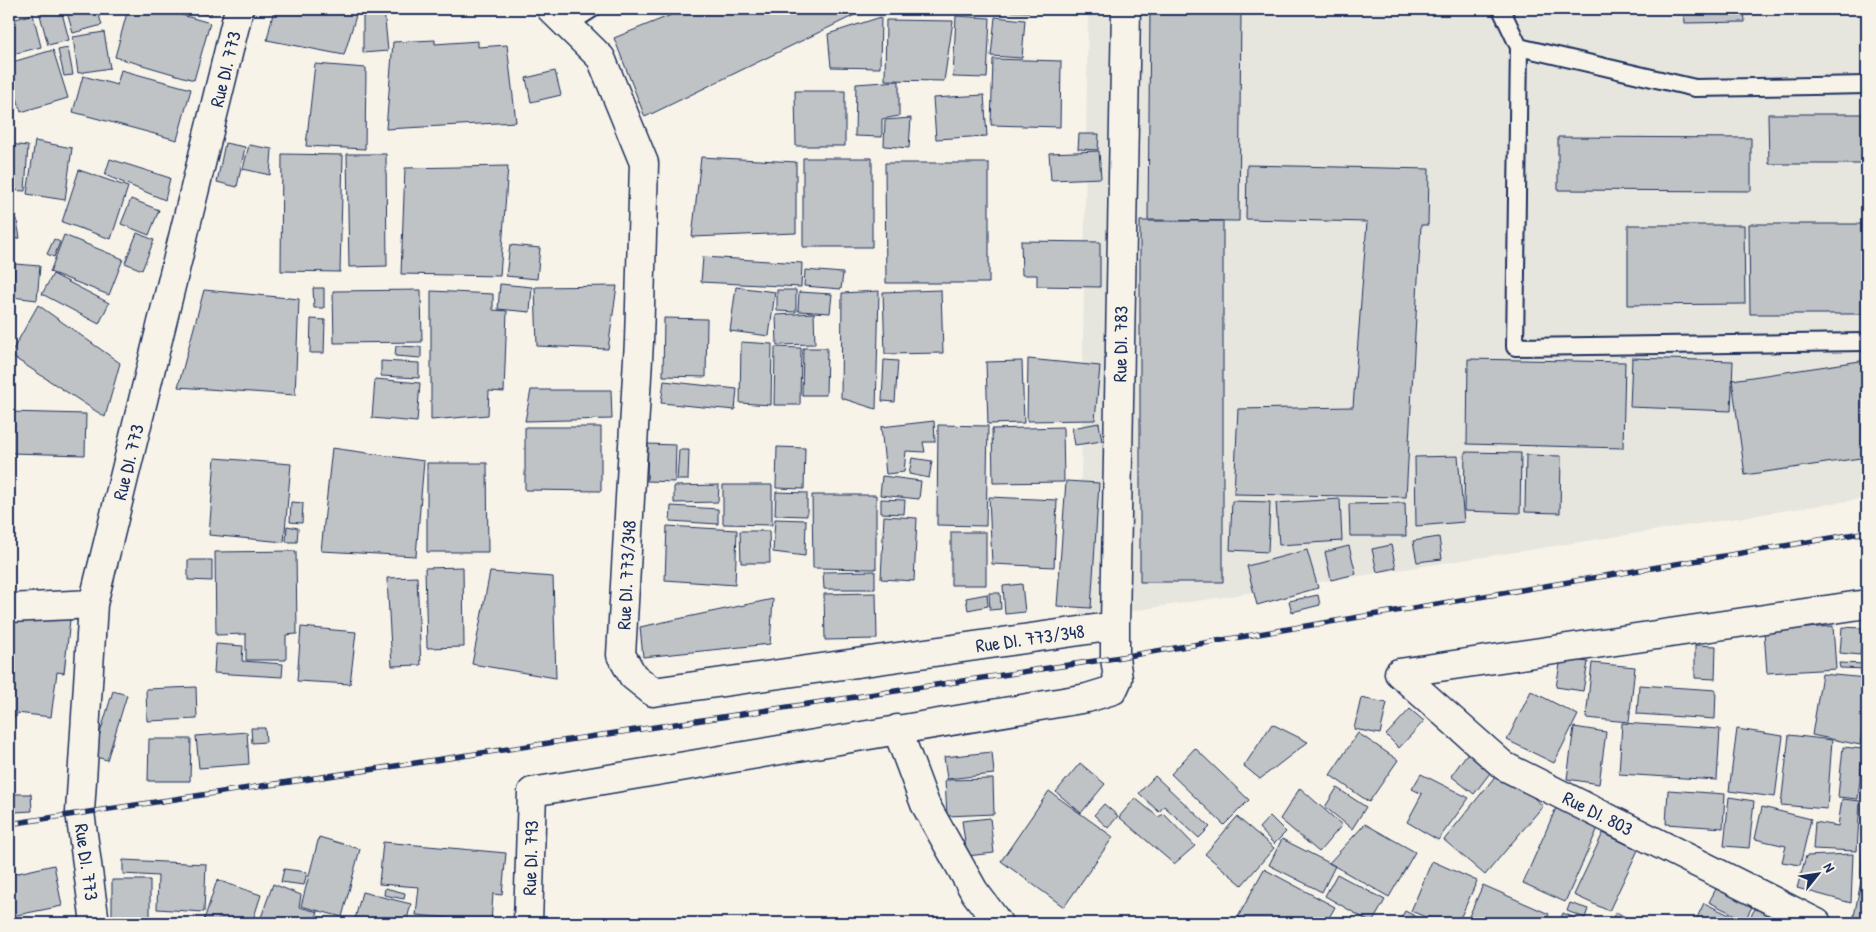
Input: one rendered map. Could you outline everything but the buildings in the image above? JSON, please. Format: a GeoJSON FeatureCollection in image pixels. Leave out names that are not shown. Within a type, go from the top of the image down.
{"type":"FeatureCollection","features":[{"type":"Feature","properties":{"kind":"street","name":"Rue DI. 773"},"geometry":{"type":"LineString","coordinates":[[95,923],[80,812],[93,604],[239,9]]}},
{"type":"Feature","properties":{"kind":"street","name":"Rue DI. 783"},"geometry":{"type":"LineString","coordinates":[[897,730],[1087,698],[1113,690],[1118,679],[1115,658],[1115,626],[1126,9]]}},
{"type":"Feature","properties":{"kind":"street","name":"Rue DI. 773/348"},"geometry":{"type":"LineString","coordinates":[[559,17],[601,58],[644,163],[639,341],[622,655],[633,676],[653,692],[1115,626]]}},
{"type":"Feature","properties":{"kind":"street"},"geometry":{"type":"LineString","coordinates":[[9,608],[93,604]]}},
{"type":"Feature","properties":{"kind":"street","name":"Rue DI. 803"},"geometry":{"type":"LineString","coordinates":[[1817,923],[1504,766],[1399,673],[1867,604]]}},
{"type":"Feature","properties":{"kind":"street"},"geometry":{"type":"LineString","coordinates":[[897,730],[925,804],[974,891],[998,923]]}},
{"type":"Feature","properties":{"kind":"street","name":"Rue DI. 793"},"geometry":{"type":"LineString","coordinates":[[528,923],[532,792],[897,730]]}},
{"type":"Feature","properties":{"kind":"lane"},"geometry":{"type":"LineString","coordinates":[[559,17],[592,9]]}},
{"type":"Feature","properties":{"kind":"lane"},"geometry":{"type":"LineString","coordinates":[[1501,9],[1519,47],[1515,347],[1867,342]]}},
{"type":"Feature","properties":{"kind":"lane"},"geometry":{"type":"LineString","coordinates":[[1519,47],[1695,88],[1867,85]]}},
{"type":"Feature","properties":{"kind":"shaded area"},"geometry":{"type":"Polygon","coordinates":[[[1088,9],[1867,9],[1867,498],[1079,619],[1088,9]]]}},
{"type":"Feature","properties":{"kind":"railway"},"geometry":{"type":"LineString","coordinates":[[9,824],[1115,658],[1867,532]]}}]}
